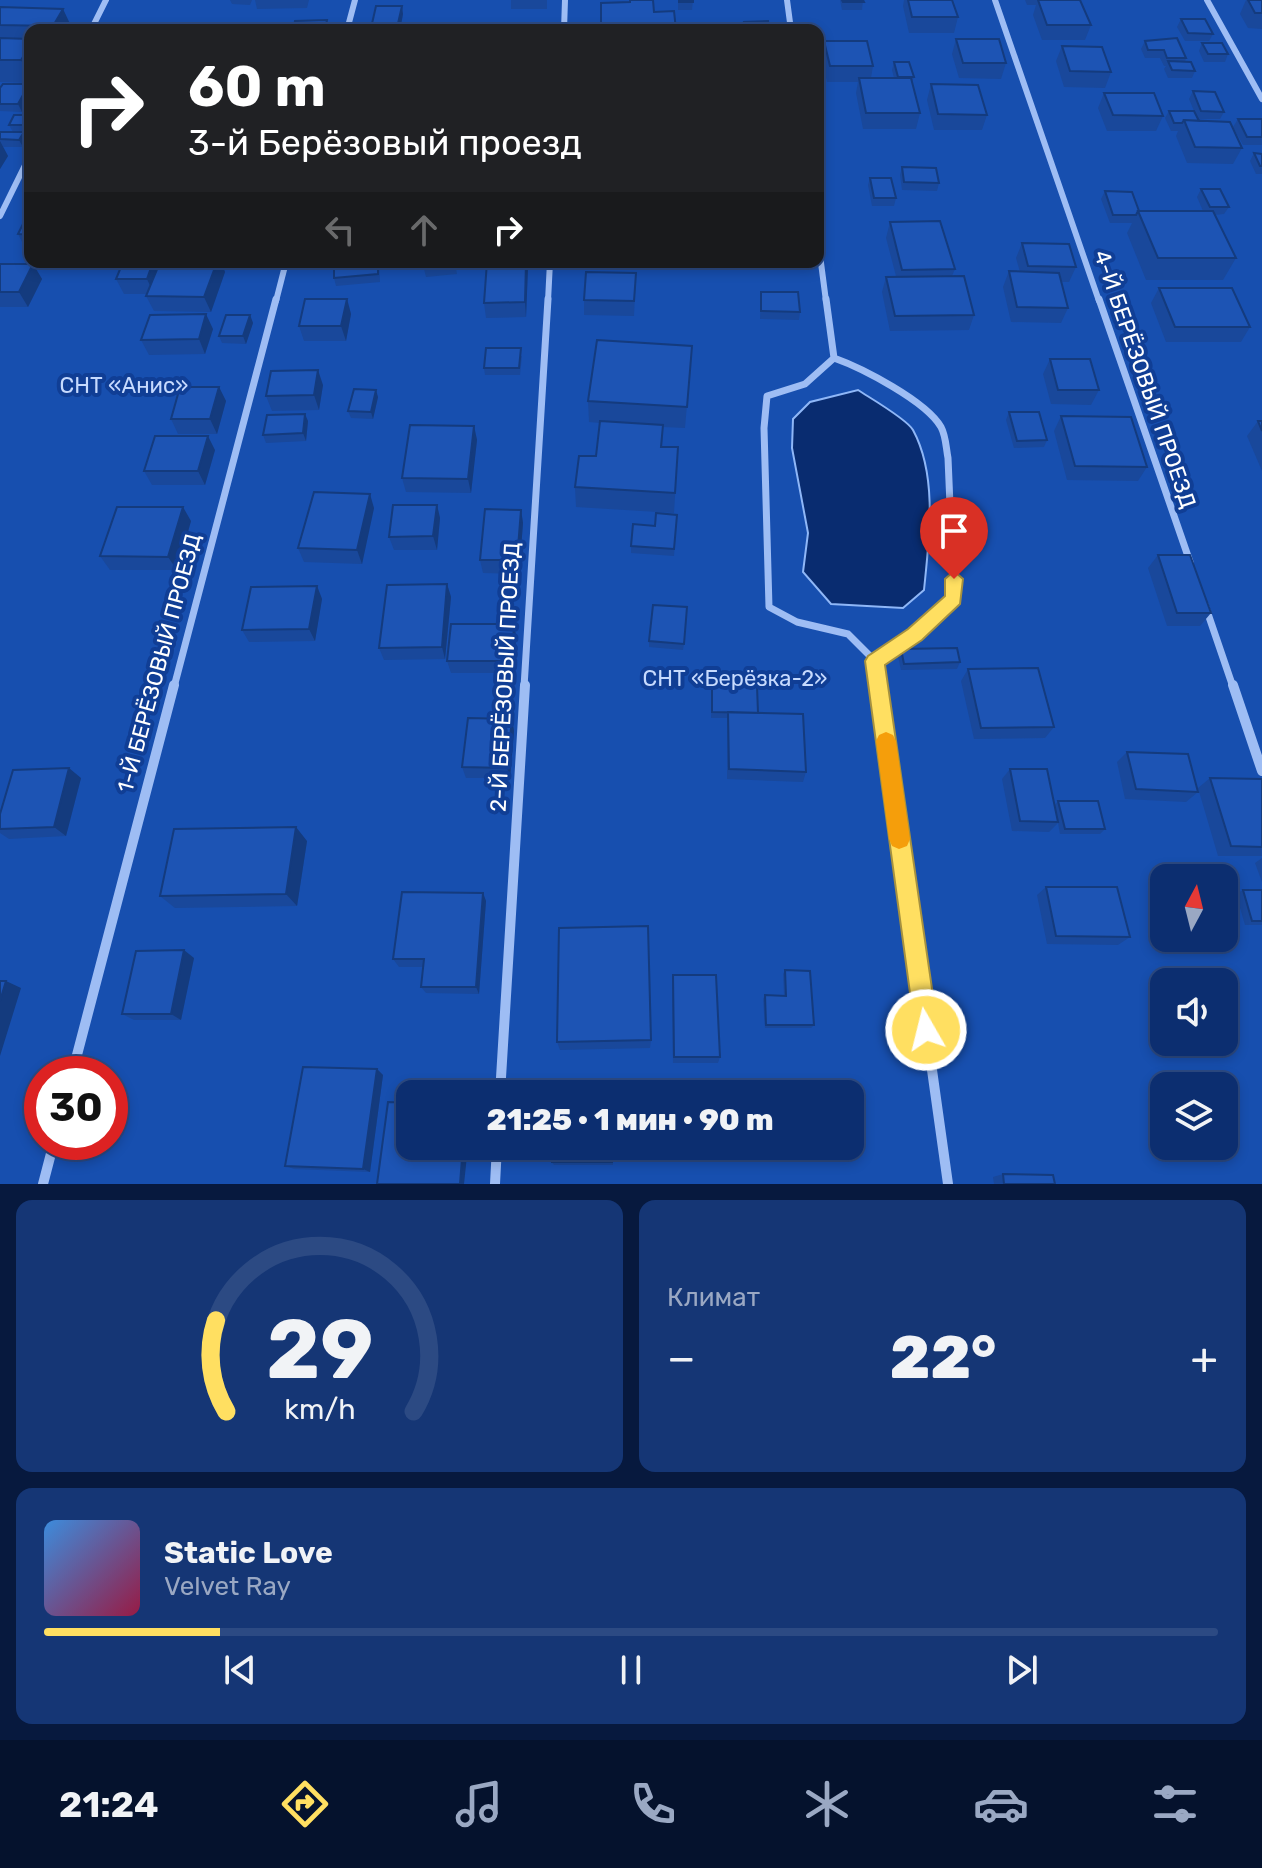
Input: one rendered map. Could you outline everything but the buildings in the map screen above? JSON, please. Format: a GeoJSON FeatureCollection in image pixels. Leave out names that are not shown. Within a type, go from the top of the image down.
{"type":"FeatureCollection","features":[{"type":"Feature","properties":{"kind":"street"},"geometry":{"type":"LineString","coordinates":[[94,24],[106,0]]}},
{"type":"Feature","properties":{"kind":"street"},"geometry":{"type":"LineString","coordinates":[[349,24],[355,0]]}},
{"type":"Feature","properties":{"kind":"street"},"geometry":{"type":"LineString","coordinates":[[564,24],[565,0]]}},
{"type":"Feature","properties":{"kind":"street"},"geometry":{"type":"LineString","coordinates":[[787,0],[790,24]]}},
{"type":"Feature","properties":{"kind":"street","name":"4-Й БЕРЁЗОВЫЙ ПРОЕЗД"},"geometry":{"type":"LineString","coordinates":[[995,0],[1194,574]]}},
{"type":"Feature","properties":{"kind":"street"},"geometry":{"type":"LineString","coordinates":[[1207,0],[1262,99]]}},
{"type":"Feature","properties":{"kind":"street"},"geometry":{"type":"LineString","coordinates":[[0,216],[24,167]]}},
{"type":"Feature","properties":{"kind":"street","name":"1-Й БЕРЁЗОВЫЙ ПРОЕЗД"},"geometry":{"type":"LineString","coordinates":[[77,1056],[284,268]]}},
{"type":"Feature","properties":{"kind":"street","name":"2-Й БЕРЁЗОВЫЙ ПРОЕЗД"},"geometry":{"type":"LineString","coordinates":[[501,1080],[550,268]]}},
{"type":"Feature","properties":{"kind":"street"},"geometry":{"type":"LineString","coordinates":[[822,268],[834,358]]}},
{"type":"Feature","properties":{"kind":"street"},"geometry":{"type":"LineString","coordinates":[[834,358],[805,384],[767,396],[764,428],[769,607],[797,622],[848,634],[875,661],[948,1184]]}},
{"type":"Feature","properties":{"kind":"street"},"geometry":{"type":"LineString","coordinates":[[834,358],[871,371],[899,389],[942,427],[955,558],[954,599],[915,634],[875,661]]}},
{"type":"Feature","properties":{"kind":"street"},"geometry":{"type":"LineString","coordinates":[[1199,589],[1262,771]]}},
{"type":"Feature","properties":{"kind":"street"},"geometry":{"type":"LineString","coordinates":[[43,1184],[49,1160]]}},
{"type":"Feature","properties":{"kind":"street"},"geometry":{"type":"LineString","coordinates":[[495,1184],[496,1160]]}},
{"type":"Feature","properties":{"kind":"green space","name":"СНТ «Берёзка-2»"},"geometry":{"type":"Polygon","coordinates":[[[0,0],[1262,0],[1262,1184],[0,1184],[0,0]]]}},
{"type":"Feature","properties":{"kind":"shaded area"},"geometry":{"type":"Polygon","coordinates":[[[858,390],[909,425],[921,448],[926,467],[930,508],[924,590],[903,608],[831,604],[803,572],[808,533],[792,448],[793,419],[810,402],[858,390]]]}},
{"type":"Feature","properties":{"kind":"slow traffic"},"geometry":{"type":"LineString","coordinates":[[886,741],[899,839]]}},
{"type":"Feature","properties":{"kind":"route"},"geometry":{"type":"LineString","coordinates":[[926,1030],[875,661],[915,634],[954,599],[954,579]]}},
{"type":"Feature","properties":{"kind":"park label","name":"СНТ «Анис»"},"geometry":{"type":"Point","coordinates":[124,385]}}]}
